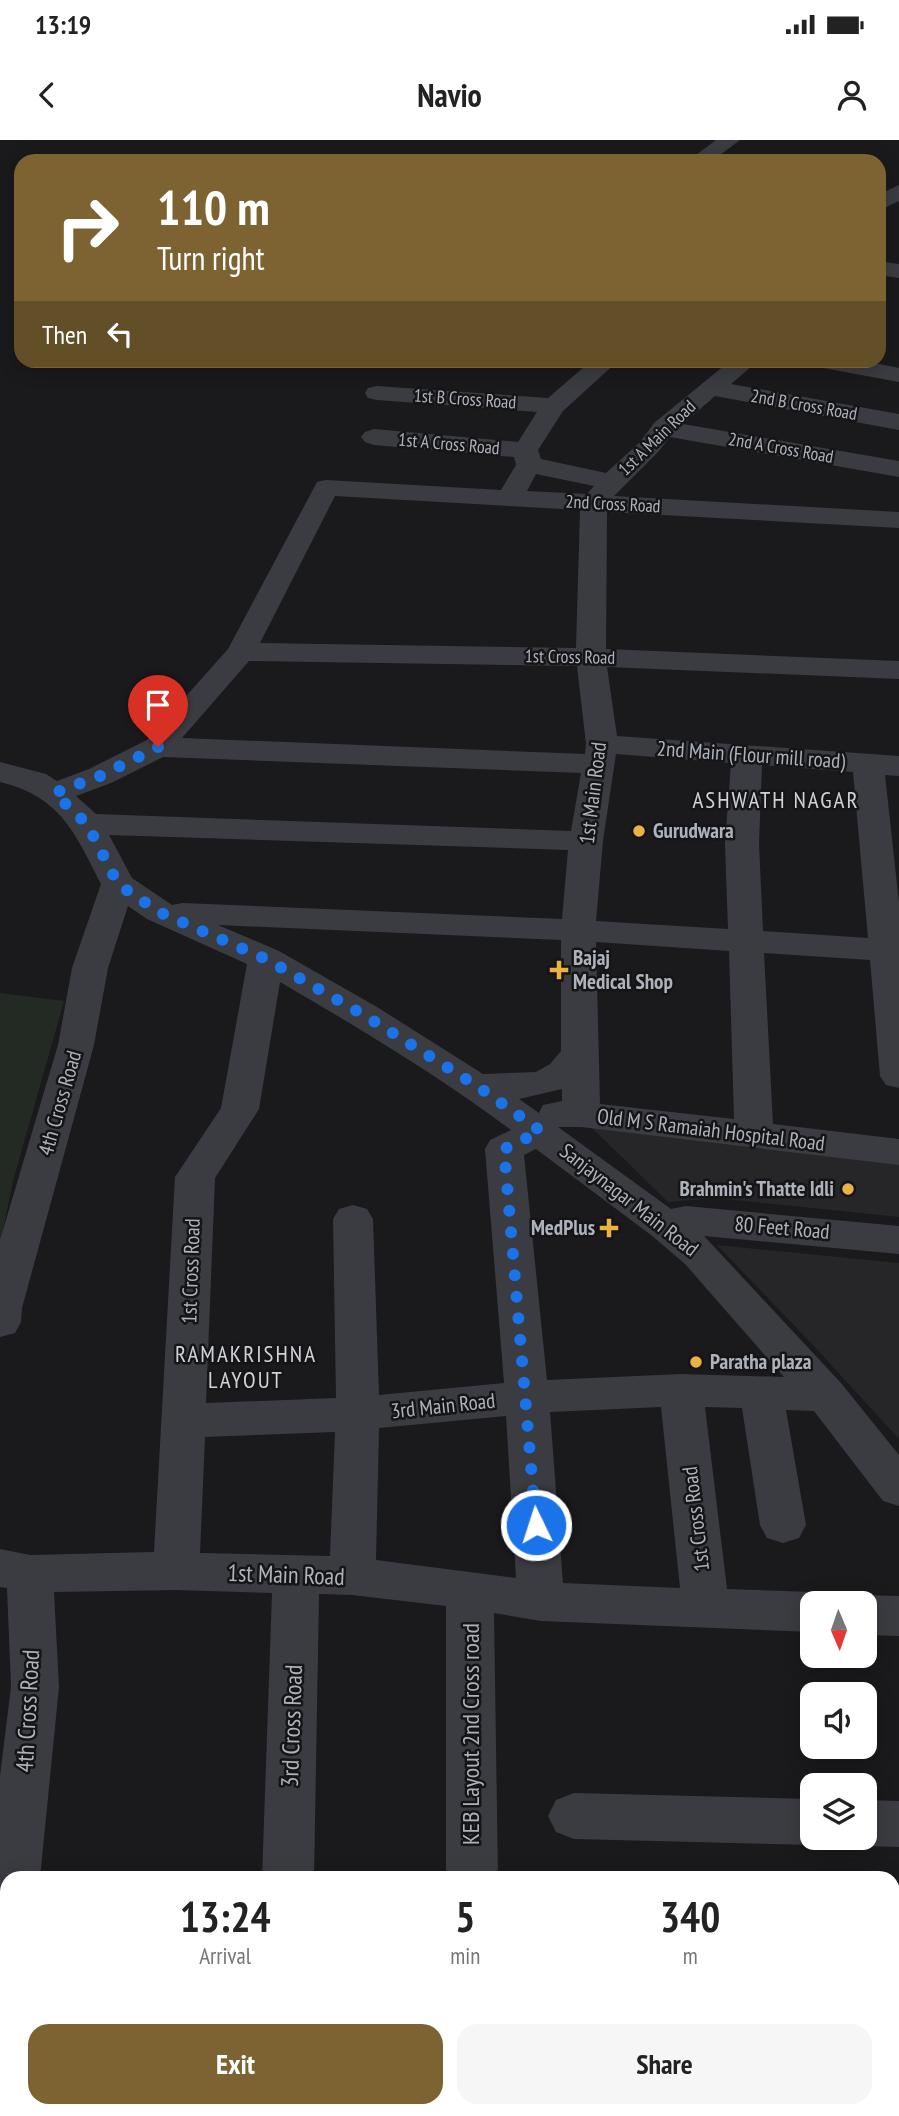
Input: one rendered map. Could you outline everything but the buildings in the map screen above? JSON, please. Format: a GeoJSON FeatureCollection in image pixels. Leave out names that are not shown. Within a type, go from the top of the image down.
{"type":"FeatureCollection","features":[{"type":"Feature","properties":{"kind":"street"},"geometry":{"type":"LineString","coordinates":[[709,154],[730,140]]}},
{"type":"Feature","properties":{"kind":"street"},"geometry":{"type":"LineString","coordinates":[[509,498],[554,406],[598,368]]}},
{"type":"Feature","properties":{"kind":"street","name":"1st A Main Road"},"geometry":{"type":"LineString","coordinates":[[603,492],[649,447],[663,428],[736,368]]}},
{"type":"Feature","properties":{"kind":"street"},"geometry":{"type":"LineString","coordinates":[[861,368],[899,375]]}},
{"type":"Feature","properties":{"kind":"street","name":"2nd B Cross Road"},"geometry":{"type":"LineString","coordinates":[[710,388],[899,422]]}},
{"type":"Feature","properties":{"kind":"street","name":"1st B Cross Road"},"geometry":{"type":"LineString","coordinates":[[377,393],[554,406]]}},
{"type":"Feature","properties":{"kind":"street","name":"2nd A Cross Road"},"geometry":{"type":"LineString","coordinates":[[663,428],[899,468]]}},
{"type":"Feature","properties":{"kind":"street","name":"1st A Cross Road"},"geometry":{"type":"LineString","coordinates":[[374,437],[527,458],[603,492]]}},
{"type":"Feature","properties":{"kind":"street","name":"2nd Cross Road"},"geometry":{"type":"LineString","coordinates":[[241,652],[326,488],[509,498],[603,492],[899,520]]}},
{"type":"Feature","properties":{"kind":"street"},"geometry":{"type":"LineString","coordinates":[[591,657],[603,492]]}},
{"type":"Feature","properties":{"kind":"street"},"geometry":{"type":"LineString","coordinates":[[54,793],[100,776],[158,747],[241,652]]}},
{"type":"Feature","properties":{"kind":"street","name":"1st Cross Road"},"geometry":{"type":"LineString","coordinates":[[241,652],[591,657],[899,670]]}},
{"type":"Feature","properties":{"kind":"street","name":"1st Main Road"},"geometry":{"type":"LineString","coordinates":[[578,930],[586,841],[600,754],[591,657]]}},
{"type":"Feature","properties":{"kind":"street","name":"2nd Main (Flour mill road)"},"geometry":{"type":"LineString","coordinates":[[158,747],[747,755],[883,764]]}},
{"type":"Feature","properties":{"kind":"street"},"geometry":{"type":"LineString","coordinates":[[747,755],[742,844],[754,1136]]}},
{"type":"Feature","properties":{"kind":"street"},"geometry":{"type":"LineString","coordinates":[[883,764],[899,1076]]}},
{"type":"Feature","properties":{"kind":"street","name":"Sanjaynagar Main Road"},"geometry":{"type":"LineString","coordinates":[[0,772],[34,781],[54,793],[87,824],[118,884],[159,912],[266,959],[364,1015],[477,1086],[665,1225],[699,1254],[743,1306],[826,1395],[899,1488]]}},
{"type":"Feature","properties":{"kind":"street"},"geometry":{"type":"LineString","coordinates":[[87,824],[586,841]]}},
{"type":"Feature","properties":{"kind":"street","name":"4th Cross Road"},"geometry":{"type":"LineString","coordinates":[[0,1322],[1,1308],[76,1045],[90,968],[118,884]]}},
{"type":"Feature","properties":{"kind":"street"},"geometry":{"type":"LineString","coordinates":[[159,912],[578,930],[893,951]]}},
{"type":"Feature","properties":{"kind":"street"},"geometry":{"type":"LineString","coordinates":[[578,930],[581,1114]]}},
{"type":"Feature","properties":{"kind":"street","name":"1st Cross Road"},"geometry":{"type":"LineString","coordinates":[[176,1571],[195,1177],[240,1109],[266,959]]}},
{"type":"Feature","properties":{"kind":"street"},"geometry":{"type":"LineString","coordinates":[[477,1086],[516,1086],[547,1081],[562,1074],[579,1054]]}},
{"type":"Feature","properties":{"kind":"street","name":"Old M S Ramaiah Hospital Road"},"geometry":{"type":"LineString","coordinates":[[527,1397],[504,1149],[532,1125],[556,1114],[581,1114],[899,1152]]}},
{"type":"Feature","properties":{"kind":"street"},"geometry":{"type":"LineString","coordinates":[[352,1576],[359,1414],[353,1219]]}},
{"type":"Feature","properties":{"kind":"street","name":"80 Feet Road"},"geometry":{"type":"LineString","coordinates":[[665,1225],[686,1220],[899,1240]]}},
{"type":"Feature","properties":{"kind":"street","name":"1st Cross Road"},"geometry":{"type":"LineString","coordinates":[[681,1390],[706,1607]]}},
{"type":"Feature","properties":{"kind":"street","name":"3rd Main Road"},"geometry":{"type":"LineString","coordinates":[[185,1421],[359,1414],[527,1397],[681,1390],[826,1395]]}},
{"type":"Feature","properties":{"kind":"street"},"geometry":{"type":"LineString","coordinates":[[761,1393],[783,1525]]}},
{"type":"Feature","properties":{"kind":"street"},"geometry":{"type":"LineString","coordinates":[[527,1397],[541,1602]]}},
{"type":"Feature","properties":{"kind":"street","name":"1st Main Road"},"geometry":{"type":"LineString","coordinates":[[15,1571],[176,1571],[352,1576],[470,1590],[541,1602],[800,1611]]}},
{"type":"Feature","properties":{"kind":"street","name":"4th Cross Road"},"geometry":{"type":"LineString","coordinates":[[15,1571],[34,1687],[15,1871]]}},
{"type":"Feature","properties":{"kind":"street","name":"3rd Cross Road"},"geometry":{"type":"LineString","coordinates":[[288,1871],[296,1575]]}},
{"type":"Feature","properties":{"kind":"street","name":"KEB Layout 2nd Cross road"},"geometry":{"type":"LineString","coordinates":[[470,1590],[472,1871]]}},
{"type":"Feature","properties":{"kind":"street"},"geometry":{"type":"LineString","coordinates":[[877,1615],[899,1616]]}},
{"type":"Feature","properties":{"kind":"street"},"geometry":{"type":"LineString","coordinates":[[573,1816],[800,1822]]}},
{"type":"Feature","properties":{"kind":"street"},"geometry":{"type":"LineString","coordinates":[[877,1823],[899,1824]]}},
{"type":"Feature","properties":{"kind":"shaded area"},"geometry":{"type":"Polygon","coordinates":[[[0,993],[64,1001],[13,1181],[0,1245],[0,993]]]}},
{"type":"Feature","properties":{"kind":"shaded area"},"geometry":{"type":"Polygon","coordinates":[[[588,1124],[899,1153],[899,1217],[715,1198],[668,1202],[588,1124]]]}},
{"type":"Feature","properties":{"kind":"shaded area"},"geometry":{"type":"Polygon","coordinates":[[[717,1245],[899,1263],[899,1439],[811,1343],[717,1245]]]}},
{"type":"Feature","properties":{"kind":"place","name":"Gurudwara"},"geometry":{"type":"Point","coordinates":[639,831]}},
{"type":"Feature","properties":{"kind":"place","name":"Bajaj Medical Shop"},"geometry":{"type":"Point","coordinates":[559,970]}},
{"type":"Feature","properties":{"kind":"place","name":"Brahmin's Thatte Idli"},"geometry":{"type":"Point","coordinates":[848,1189]}},
{"type":"Feature","properties":{"kind":"place","name":"MedPlus"},"geometry":{"type":"Point","coordinates":[609,1228]}},
{"type":"Feature","properties":{"kind":"place","name":"Paratha plaza"},"geometry":{"type":"Point","coordinates":[696,1362]}},
{"type":"Feature","properties":{"kind":"district","name":"ASHWATH NAGAR"},"geometry":{"type":"Point","coordinates":[776,800]}},
{"type":"Feature","properties":{"kind":"district","name":"RAMAKRISHNA LAYOUT"},"geometry":{"type":"Point","coordinates":[246,1367]}},
{"type":"Feature","properties":{"kind":"route"},"geometry":{"type":"LineString","coordinates":[[158,747],[100,776],[54,793],[87,824],[118,884],[159,912],[266,959],[364,1015],[477,1086],[541,1131],[504,1149],[536,1525]]}}]}
